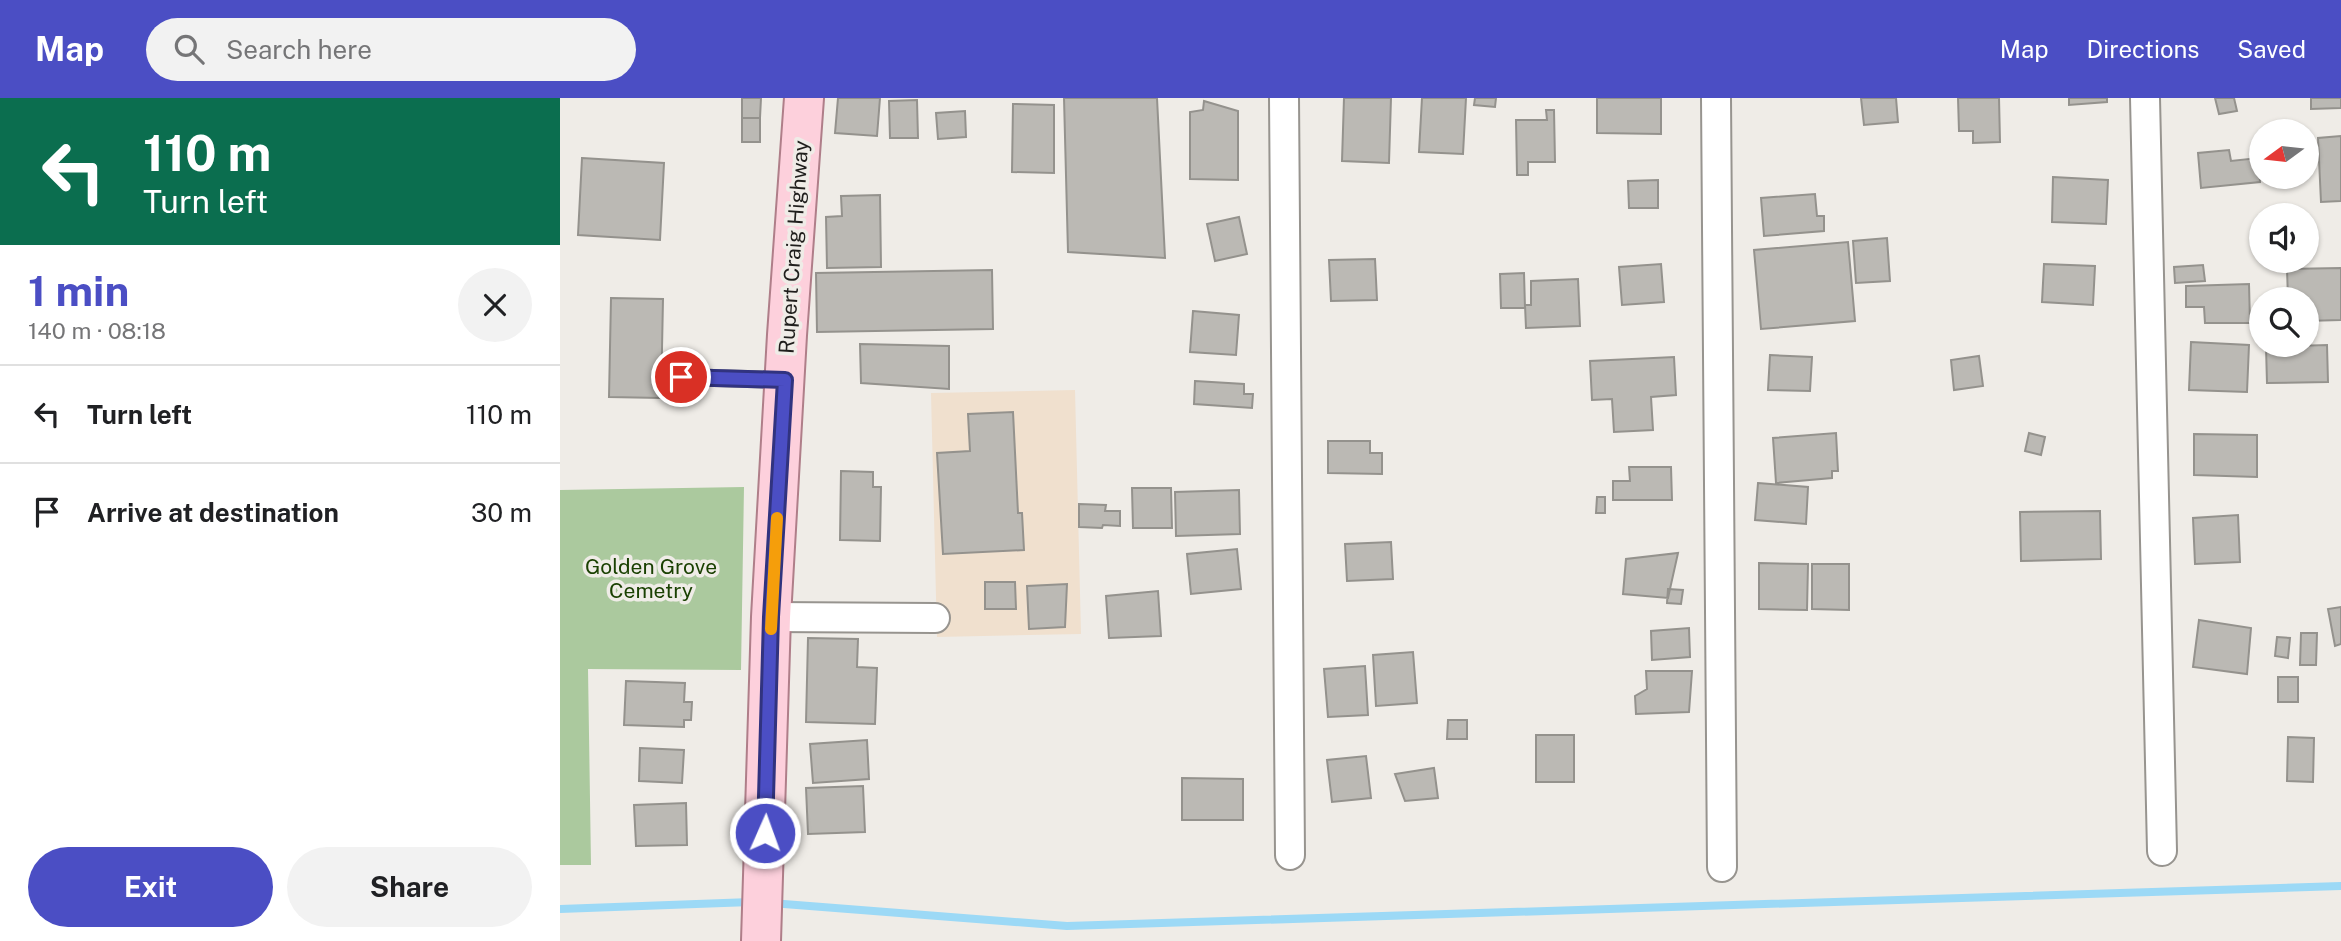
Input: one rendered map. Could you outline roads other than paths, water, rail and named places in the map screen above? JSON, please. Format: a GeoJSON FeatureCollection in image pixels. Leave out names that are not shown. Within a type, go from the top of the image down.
{"type":"FeatureCollection","features":[{"type":"Feature","properties":{"kind":"main road","name":"Rupert Craig Highway"},"geometry":{"type":"LineString","coordinates":[[761,939],[771,617],[804,98]]}},
{"type":"Feature","properties":{"kind":"street"},"geometry":{"type":"LineString","coordinates":[[1284,98],[1290,855]]}},
{"type":"Feature","properties":{"kind":"street"},"geometry":{"type":"LineString","coordinates":[[1716,98],[1722,867]]}},
{"type":"Feature","properties":{"kind":"street"},"geometry":{"type":"LineString","coordinates":[[2145,98],[2162,851]]}},
{"type":"Feature","properties":{"kind":"street"},"geometry":{"type":"LineString","coordinates":[[771,617],[935,618]]}},
{"type":"Feature","properties":{"kind":"lane"},"geometry":{"type":"LineString","coordinates":[[681,377],[785,380]]}},
{"type":"Feature","properties":{"kind":"waterway"},"geometry":{"type":"LineString","coordinates":[[771,903],[1067,926],[2341,886]]}},
{"type":"Feature","properties":{"kind":"waterway"},"geometry":{"type":"LineString","coordinates":[[560,909],[751,902]]}},
{"type":"Feature","properties":{"kind":"park label","name":"Golden Grove Cemetry"},"geometry":{"type":"Point","coordinates":[651,579]}}]}
